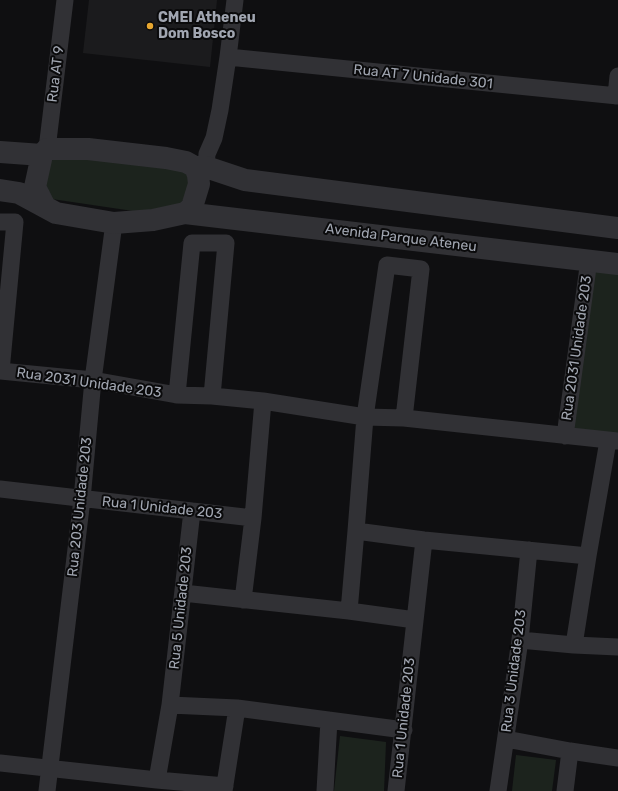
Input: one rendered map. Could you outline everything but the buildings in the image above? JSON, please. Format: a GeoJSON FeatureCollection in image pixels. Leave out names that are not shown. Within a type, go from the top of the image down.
{"type":"FeatureCollection","features":[{"type":"Feature","properties":{"kind":"street","name":"Rua AT 9"},"geometry":{"type":"LineString","coordinates":[[45,152],[65,0]]}},
{"type":"Feature","properties":{"kind":"street"},"geometry":{"type":"LineString","coordinates":[[185,214],[192,207],[199,184],[198,175],[200,167],[214,138],[220,110],[235,0]]}},
{"type":"Feature","properties":{"kind":"street","name":"Rua AT 7 Unidade 301"},"geometry":{"type":"LineString","coordinates":[[228,57],[617,96]]}},
{"type":"Feature","properties":{"kind":"street"},"geometry":{"type":"LineString","coordinates":[[617,96],[618,76]]}},
{"type":"Feature","properties":{"kind":"street"},"geometry":{"type":"LineString","coordinates":[[0,152],[45,152],[88,149],[166,158],[186,162],[245,180],[618,228]]}},
{"type":"Feature","properties":{"kind":"street"},"geometry":{"type":"LineString","coordinates":[[45,152],[35,187],[45,207]]}},
{"type":"Feature","properties":{"kind":"street"},"geometry":{"type":"LineString","coordinates":[[0,190],[19,193],[45,207]]}},
{"type":"Feature","properties":{"kind":"street","name":"Avenida Parque Ateneu"},"geometry":{"type":"LineString","coordinates":[[45,207],[56,213],[114,223],[153,220],[185,214],[618,264]]}},
{"type":"Feature","properties":{"kind":"street"},"geometry":{"type":"LineString","coordinates":[[0,222],[15,222],[0,371]]}},
{"type":"Feature","properties":{"kind":"street","name":"Rua 203 Unidade 203"},"geometry":{"type":"LineString","coordinates":[[47,791],[51,768],[82,499],[93,380],[114,223]]}},
{"type":"Feature","properties":{"kind":"street","name":"Rua 2031 Unidade 203"},"geometry":{"type":"LineString","coordinates":[[177,395],[192,243],[226,243],[212,396]]}},
{"type":"Feature","properties":{"kind":"street","name":"Rua 2031 Unidade 203"},"geometry":{"type":"LineString","coordinates":[[565,436],[589,260]]}},
{"type":"Feature","properties":{"kind":"street"},"geometry":{"type":"LineString","coordinates":[[348,611],[356,531],[364,418],[387,265],[421,269],[404,418]]}},
{"type":"Feature","properties":{"kind":"street","name":"Rua 2031 Unidade 203"},"geometry":{"type":"LineString","coordinates":[[0,371],[93,380],[177,395],[212,396],[263,402],[364,418],[404,418],[613,441]]}},
{"type":"Feature","properties":{"kind":"street"},"geometry":{"type":"LineString","coordinates":[[242,600],[253,518],[263,402]]}},
{"type":"Feature","properties":{"kind":"street"},"geometry":{"type":"LineString","coordinates":[[574,645],[588,556],[613,441]]}},
{"type":"Feature","properties":{"kind":"street","name":"Rua 1 Unidade 203"},"geometry":{"type":"LineString","coordinates":[[0,489],[253,518]]}},
{"type":"Feature","properties":{"kind":"street","name":"Rua 5 Unidade 203"},"geometry":{"type":"LineString","coordinates":[[157,780],[170,705],[192,511]]}},
{"type":"Feature","properties":{"kind":"street"},"geometry":{"type":"LineString","coordinates":[[356,531],[424,540],[588,556]]}},
{"type":"Feature","properties":{"kind":"street","name":"Rua 1 Unidade 203"},"geometry":{"type":"LineString","coordinates":[[396,791],[424,540]]}},
{"type":"Feature","properties":{"kind":"street","name":"Rua 3 Unidade 203"},"geometry":{"type":"LineString","coordinates":[[498,791],[520,640],[528,550]]}},
{"type":"Feature","properties":{"kind":"street"},"geometry":{"type":"LineString","coordinates":[[183,593],[415,620]]}},
{"type":"Feature","properties":{"kind":"street"},"geometry":{"type":"LineString","coordinates":[[520,640],[618,647]]}},
{"type":"Feature","properties":{"kind":"street"},"geometry":{"type":"LineString","coordinates":[[170,705],[237,708],[404,730]]}},
{"type":"Feature","properties":{"kind":"street"},"geometry":{"type":"LineString","coordinates":[[0,763],[157,780],[224,789],[237,708]]}},
{"type":"Feature","properties":{"kind":"street"},"geometry":{"type":"LineString","coordinates":[[325,791],[328,720]]}},
{"type":"Feature","properties":{"kind":"street"},"geometry":{"type":"LineString","coordinates":[[506,739],[618,758]]}},
{"type":"Feature","properties":{"kind":"street"},"geometry":{"type":"LineString","coordinates":[[565,791],[570,751]]}},
{"type":"Feature","properties":{"kind":"shaded area","name":"CMEI Atheneu Dom Bosco"},"geometry":{"type":"Polygon","coordinates":[[[89,0],[217,0],[210,67],[83,53],[89,0]]]}},
{"type":"Feature","properties":{"kind":"shaded area"},"geometry":{"type":"Polygon","coordinates":[[[58,155],[177,164],[186,172],[192,187],[176,210],[133,211],[52,199],[45,183],[51,161],[58,155]]]}},
{"type":"Feature","properties":{"kind":"shaded area"},"geometry":{"type":"Polygon","coordinates":[[[596,267],[618,270],[618,436],[573,431],[596,267]]]}},
{"type":"Feature","properties":{"kind":"shaded area"},"geometry":{"type":"Polygon","coordinates":[[[340,736],[386,742],[384,791],[334,791],[340,736]]]}},
{"type":"Feature","properties":{"kind":"shaded area"},"geometry":{"type":"Polygon","coordinates":[[[516,755],[556,760],[552,791],[512,791],[516,755]]]}},
{"type":"Feature","properties":{"kind":"place","name":"CMEI Atheneu Dom Bosco"},"geometry":{"type":"Point","coordinates":[150,26]}}]}
